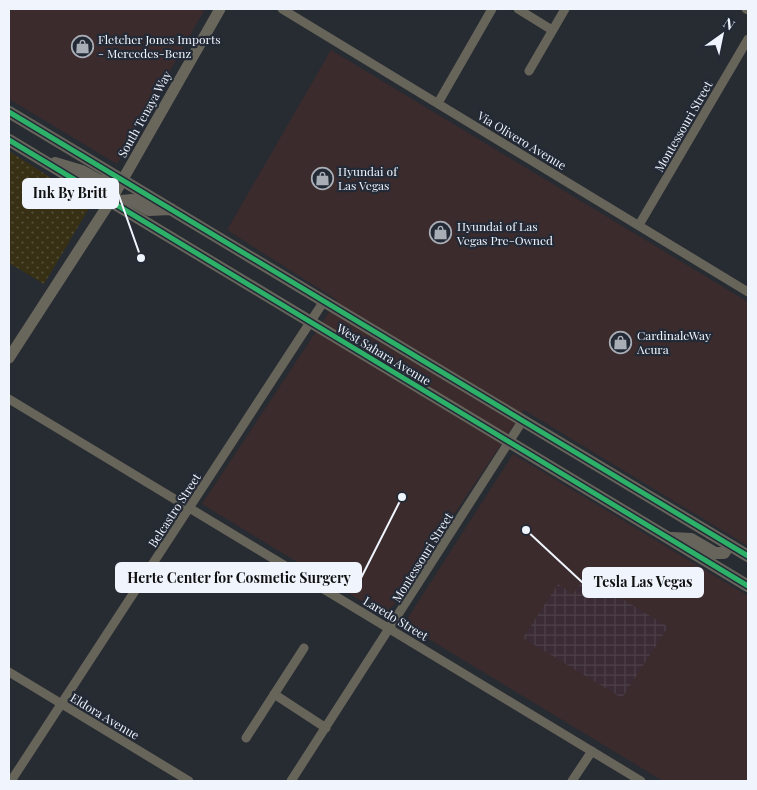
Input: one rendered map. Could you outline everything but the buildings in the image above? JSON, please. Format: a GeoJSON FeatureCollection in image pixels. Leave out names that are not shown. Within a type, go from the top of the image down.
{"type":"FeatureCollection","features":[{"type":"Feature","properties":{"kind":"main road","name":"West Sahara Avenue"},"geometry":{"type":"LineString","coordinates":[[9,112],[748,556]]}},
{"type":"Feature","properties":{"kind":"main road","name":"West Sahara Avenue"},"geometry":{"type":"LineString","coordinates":[[9,140],[748,586]]}},
{"type":"Feature","properties":{"kind":"main road"},"geometry":{"type":"LineString","coordinates":[[40,159],[82,171],[100,181],[123,180]]}},
{"type":"Feature","properties":{"kind":"main road"},"geometry":{"type":"LineString","coordinates":[[110,202],[132,200],[149,210],[171,209]]}},
{"type":"Feature","properties":{"kind":"main road"},"geometry":{"type":"LineString","coordinates":[[669,538],[691,539],[716,553],[724,553],[729,545]]}},
{"type":"Feature","properties":{"kind":"street","name":"South Tenaya Way"},"geometry":{"type":"LineString","coordinates":[[9,358],[110,202],[220,9]]}},
{"type":"Feature","properties":{"kind":"street","name":"Via Olivero Avenue"},"geometry":{"type":"LineString","coordinates":[[282,9],[748,292]]}},
{"type":"Feature","properties":{"kind":"street"},"geometry":{"type":"LineString","coordinates":[[438,103],[492,9]]}},
{"type":"Feature","properties":{"kind":"street"},"geometry":{"type":"LineString","coordinates":[[518,9],[552,30]]}},
{"type":"Feature","properties":{"kind":"street"},"geometry":{"type":"LineString","coordinates":[[529,71],[565,9]]}},
{"type":"Feature","properties":{"kind":"street","name":"Montessouri Street"},"geometry":{"type":"LineString","coordinates":[[639,225],[748,39]]}},
{"type":"Feature","properties":{"kind":"street","name":"Belcastro Street"},"geometry":{"type":"LineString","coordinates":[[12,781],[324,302]]}},
{"type":"Feature","properties":{"kind":"street","name":"Laredo Street"},"geometry":{"type":"LineString","coordinates":[[9,399],[641,781]]}},
{"type":"Feature","properties":{"kind":"street","name":"Montessouri Street"},"geometry":{"type":"LineString","coordinates":[[291,781],[391,629],[522,420]]}},
{"type":"Feature","properties":{"kind":"street"},"geometry":{"type":"LineString","coordinates":[[246,738],[304,648]]}},
{"type":"Feature","properties":{"kind":"street","name":"Eldora Avenue"},"geometry":{"type":"LineString","coordinates":[[9,672],[189,781]]}},
{"type":"Feature","properties":{"kind":"street"},"geometry":{"type":"LineString","coordinates":[[274,694],[326,728]]}},
{"type":"Feature","properties":{"kind":"street"},"geometry":{"type":"LineString","coordinates":[[572,781],[592,751]]}},
{"type":"Feature","properties":{"kind":"shaded area"},"geometry":{"type":"Polygon","coordinates":[[[9,9],[205,9],[117,164],[9,99],[9,9]]]}},
{"type":"Feature","properties":{"kind":"shaded area"},"geometry":{"type":"Polygon","coordinates":[[[331,50],[748,302],[748,546],[524,410],[386,616],[202,504],[337,300],[227,230],[331,50]]]}},
{"type":"Feature","properties":{"kind":"shaded area"},"geometry":{"type":"Polygon","coordinates":[[[513,454],[748,596],[748,781],[663,781],[404,624],[513,454]]]}},
{"type":"Feature","properties":{"kind":"shaded area"},"geometry":{"type":"Polygon","coordinates":[[[585,576],[668,627],[622,698],[523,638],[558,584],[573,594],[585,576]]]}},
{"type":"Feature","properties":{"kind":"sand"},"geometry":{"type":"Polygon","coordinates":[[[9,151],[84,199],[88,210],[44,284],[9,263],[9,151]]]}},
{"type":"Feature","properties":{"kind":"cycle path"},"geometry":{"type":"LineString","coordinates":[[9,112],[748,556]]}},
{"type":"Feature","properties":{"kind":"cycle path"},"geometry":{"type":"LineString","coordinates":[[9,140],[748,586]]}},
{"type":"Feature","properties":{"kind":"place","name":"Fletcher Jones Imports - Mercedes-Benz"},"geometry":{"type":"Point","coordinates":[82,46]}},
{"type":"Feature","properties":{"kind":"place","name":"Hyundai of Las Vegas"},"geometry":{"type":"Point","coordinates":[322,178]}},
{"type":"Feature","properties":{"kind":"place","name":"Hyundai of Las Vegas Pre-Owned"},"geometry":{"type":"Point","coordinates":[441,233]}},
{"type":"Feature","properties":{"kind":"place","name":"Ink By Britt"},"geometry":{"type":"Point","coordinates":[141,258]}},
{"type":"Feature","properties":{"kind":"place","name":"CardinaleWay Acura"},"geometry":{"type":"Point","coordinates":[621,342]}},
{"type":"Feature","properties":{"kind":"place","name":"Herte Center for Cosmetic Surgery"},"geometry":{"type":"Point","coordinates":[402,497]}},
{"type":"Feature","properties":{"kind":"place","name":"Tesla Las Vegas"},"geometry":{"type":"Point","coordinates":[526,530]}}]}
